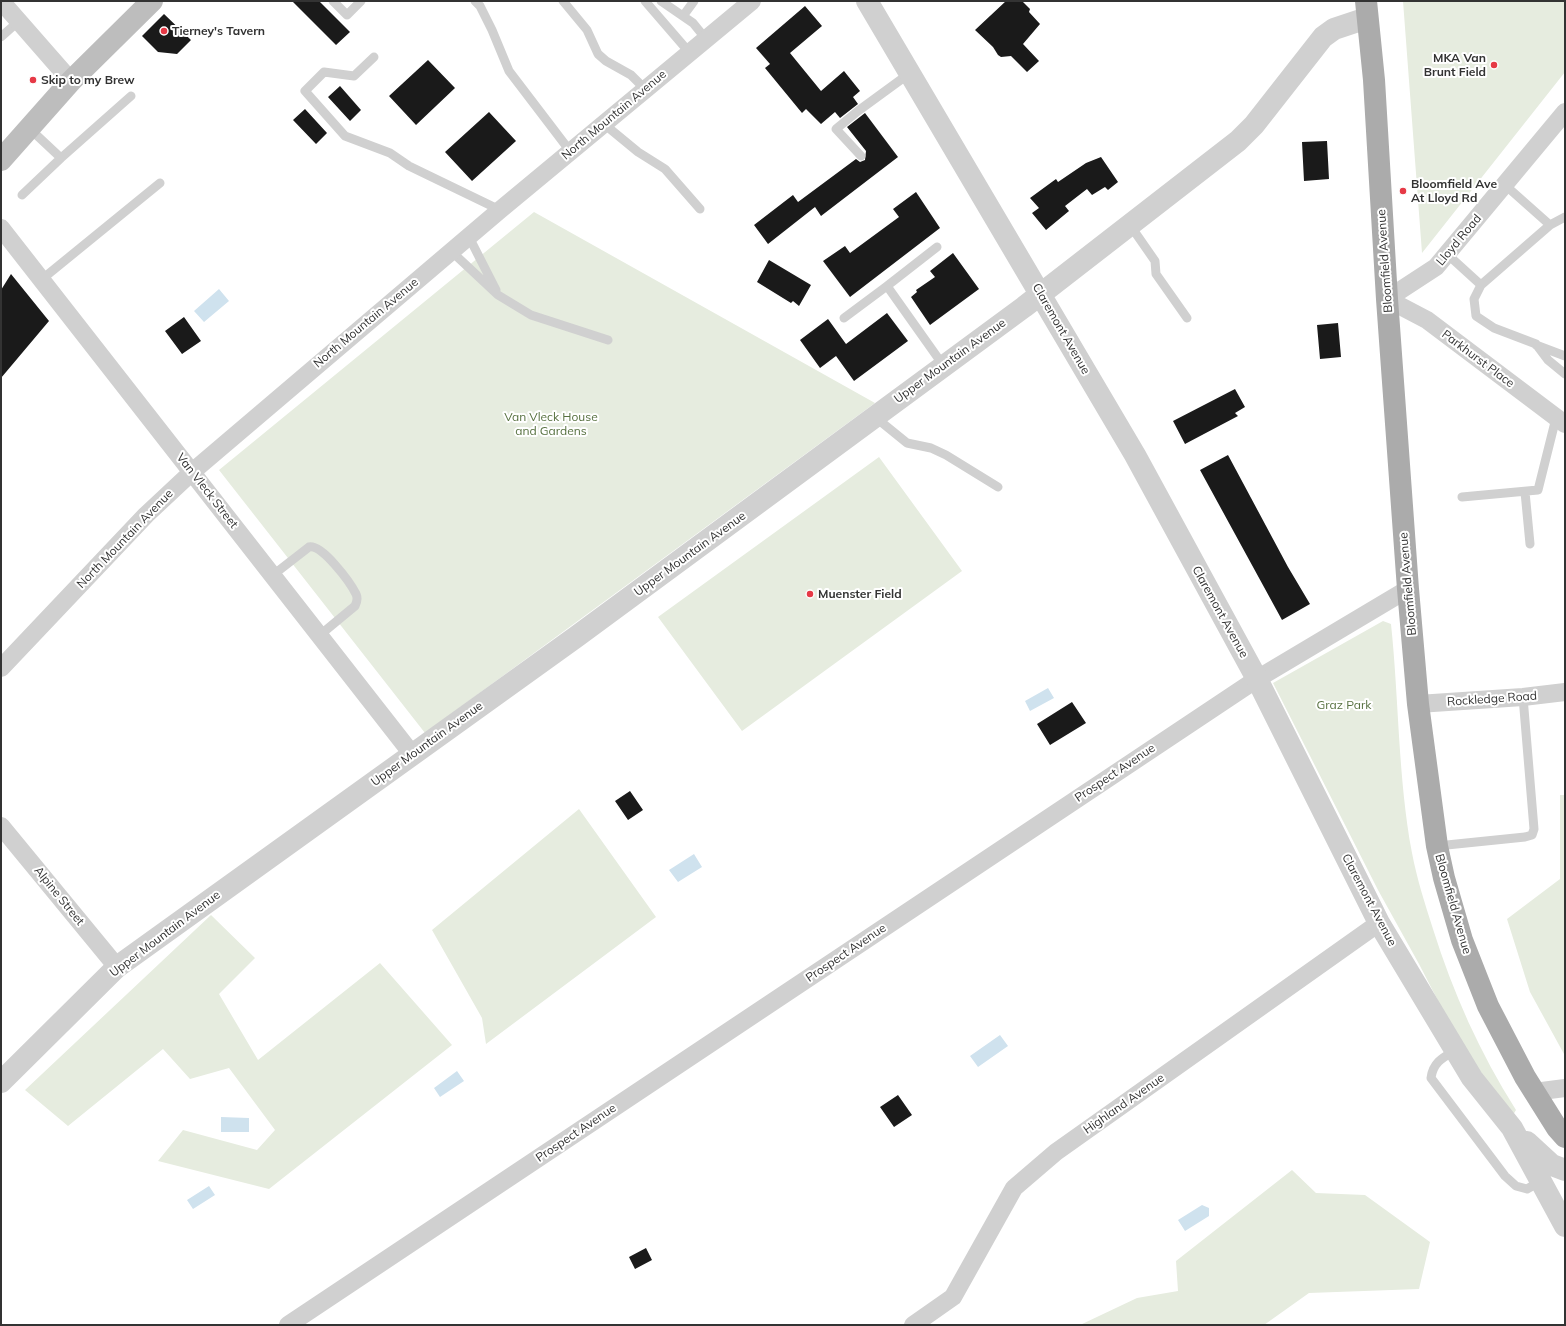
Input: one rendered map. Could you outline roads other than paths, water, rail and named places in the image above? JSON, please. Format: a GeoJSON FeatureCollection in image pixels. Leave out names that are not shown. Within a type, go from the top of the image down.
{"type":"FeatureCollection","features":[{"type":"Feature","properties":{"kind":"main road"},"geometry":{"type":"LineString","coordinates":[[1,160],[71,81],[152,1]]}},
{"type":"Feature","properties":{"kind":"main road","name":"Bloomfield Avenue"},"geometry":{"type":"LineString","coordinates":[[1367,10],[1374,80],[1387,299],[1408,589],[1418,704],[1437,846],[1452,909],[1474,973],[1506,1042],[1534,1092],[1557,1128],[1565,1137]]}},
{"type":"Feature","properties":{"kind":"street"},"geometry":{"type":"LineString","coordinates":[[1,1],[71,81]]}},
{"type":"Feature","properties":{"kind":"street","name":"North Mountain Avenue"},"geometry":{"type":"LineString","coordinates":[[1,668],[146,515],[192,472],[451,251],[752,1]]}},
{"type":"Feature","properties":{"kind":"street","name":"Claremont Avenue"},"geometry":{"type":"LineString","coordinates":[[867,1],[1135,455],[1257,679],[1379,923],[1472,1078],[1512,1128],[1565,1226]]}},
{"type":"Feature","properties":{"kind":"street","name":"Upper Mountain Avenue"},"geometry":{"type":"LineString","coordinates":[[1,1082],[117,967],[576,637],[875,417],[1217,158],[1249,130],[1323,37],[1367,10]]}},
{"type":"Feature","properties":{"kind":"street","name":"Lloyd Road"},"geometry":{"type":"LineString","coordinates":[[1387,299],[1436,267],[1565,112]]}},
{"type":"Feature","properties":{"kind":"street","name":"Van Vleck Street"},"geometry":{"type":"LineString","coordinates":[[3,237],[41,280],[412,754]]}},
{"type":"Feature","properties":{"kind":"street","name":"Parkhurst Place"},"geometry":{"type":"LineString","coordinates":[[1387,299],[1427,320],[1561,421]]}},
{"type":"Feature","properties":{"kind":"street","name":"Prospect Avenue"},"geometry":{"type":"LineString","coordinates":[[288,1325],[1257,679],[1408,589]]}},
{"type":"Feature","properties":{"kind":"street","name":"Rockledge Road"},"geometry":{"type":"LineString","coordinates":[[1418,704],[1523,697],[1565,692]]}},
{"type":"Feature","properties":{"kind":"street","name":"Alpine Street"},"geometry":{"type":"LineString","coordinates":[[1,826],[117,967]]}},
{"type":"Feature","properties":{"kind":"street","name":"Highland Avenue"},"geometry":{"type":"LineString","coordinates":[[913,1325],[953,1297],[1014,1188],[1056,1152],[1379,923]]}},
{"type":"Feature","properties":{"kind":"street"},"geometry":{"type":"LineString","coordinates":[[1534,1092],[1565,1088]]}},
{"type":"Feature","properties":{"kind":"street"},"geometry":{"type":"LineString","coordinates":[[1512,1128],[1552,1165],[1565,1170]]}},
{"type":"Feature","properties":{"kind":"lane"},"geometry":{"type":"LineString","coordinates":[[333,1],[347,15],[361,1]]}},
{"type":"Feature","properties":{"kind":"lane"},"geometry":{"type":"LineString","coordinates":[[475,1],[480,6],[492,30],[509,71],[570,151]]}},
{"type":"Feature","properties":{"kind":"lane"},"geometry":{"type":"LineString","coordinates":[[563,1],[587,30],[598,54],[606,61],[630,75],[645,89]]}},
{"type":"Feature","properties":{"kind":"lane"},"geometry":{"type":"LineString","coordinates":[[645,1],[689,52]]}},
{"type":"Feature","properties":{"kind":"lane"},"geometry":{"type":"LineString","coordinates":[[662,1],[693,23],[706,39]]}},
{"type":"Feature","properties":{"kind":"lane"},"geometry":{"type":"LineString","coordinates":[[683,16],[694,1]]}},
{"type":"Feature","properties":{"kind":"lane"},"geometry":{"type":"LineString","coordinates":[[1,37],[18,21]]}},
{"type":"Feature","properties":{"kind":"lane"},"geometry":{"type":"LineString","coordinates":[[374,57],[354,76],[324,72],[305,91],[345,136],[390,153],[409,166],[500,210]]}},
{"type":"Feature","properties":{"kind":"lane"},"geometry":{"type":"LineString","coordinates":[[861,156],[836,129],[858,110],[910,73]]}},
{"type":"Feature","properties":{"kind":"lane"},"geometry":{"type":"LineString","coordinates":[[22,195],[131,96]]}},
{"type":"Feature","properties":{"kind":"lane"},"geometry":{"type":"LineString","coordinates":[[604,124],[638,152],[665,169],[700,209]]}},
{"type":"Feature","properties":{"kind":"lane"},"geometry":{"type":"LineString","coordinates":[[29,128],[62,158]]}},
{"type":"Feature","properties":{"kind":"lane"},"geometry":{"type":"LineString","coordinates":[[41,280],[160,183]]}},
{"type":"Feature","properties":{"kind":"lane"},"geometry":{"type":"LineString","coordinates":[[1505,185],[1550,226]]}},
{"type":"Feature","properties":{"kind":"lane"},"geometry":{"type":"LineString","coordinates":[[1565,217],[1550,226],[1481,285],[1474,299],[1476,316],[1494,328],[1565,356]]}},
{"type":"Feature","properties":{"kind":"lane"},"geometry":{"type":"LineString","coordinates":[[1130,225],[1155,261],[1156,274],[1187,318]]}},
{"type":"Feature","properties":{"kind":"lane"},"geometry":{"type":"LineString","coordinates":[[469,237],[498,295]]}},
{"type":"Feature","properties":{"kind":"lane"},"geometry":{"type":"LineString","coordinates":[[844,318],[937,247]]}},
{"type":"Feature","properties":{"kind":"lane"},"geometry":{"type":"LineString","coordinates":[[451,251],[498,295],[531,315],[608,340]]}},
{"type":"Feature","properties":{"kind":"lane"},"geometry":{"type":"LineString","coordinates":[[1447,254],[1481,285]]}},
{"type":"Feature","properties":{"kind":"lane"},"geometry":{"type":"LineString","coordinates":[[887,286],[943,365]]}},
{"type":"Feature","properties":{"kind":"lane"},"geometry":{"type":"LineString","coordinates":[[1536,345],[1548,360],[1565,374]]}},
{"type":"Feature","properties":{"kind":"lane"},"geometry":{"type":"LineString","coordinates":[[875,417],[907,443],[919,447],[931,448],[946,455],[998,487]]}},
{"type":"Feature","properties":{"kind":"lane"},"geometry":{"type":"LineString","coordinates":[[1462,497],[1538,490],[1561,421]]}},
{"type":"Feature","properties":{"kind":"lane"},"geometry":{"type":"LineString","coordinates":[[1525,492],[1530,544]]}},
{"type":"Feature","properties":{"kind":"lane"},"geometry":{"type":"LineString","coordinates":[[273,575],[312,546],[323,551],[336,567],[356,595],[357,600],[355,606],[320,635]]}},
{"type":"Feature","properties":{"kind":"lane"},"geometry":{"type":"LineString","coordinates":[[1437,846],[1532,835],[1534,829],[1523,697]]}},
{"type":"Feature","properties":{"kind":"lane"},"geometry":{"type":"LineString","coordinates":[[1454,1050],[1439,1060],[1432,1070],[1431,1078],[1505,1176],[1516,1186],[1527,1189],[1541,1181]]}},
{"type":"Feature","properties":{"kind":"water"},"geometry":{"type":"Polygon","coordinates":[[[219,289],[229,301],[204,322],[194,311],[219,289]]]}},
{"type":"Feature","properties":{"kind":"water"},"geometry":{"type":"Polygon","coordinates":[[[1048,688],[1054,698],[1030,711],[1025,701],[1048,688]]]}},
{"type":"Feature","properties":{"kind":"water"},"geometry":{"type":"Polygon","coordinates":[[[694,854],[702,867],[678,882],[669,870],[694,854]]]}},
{"type":"Feature","properties":{"kind":"water"},"geometry":{"type":"Polygon","coordinates":[[[1000,1035],[1008,1046],[978,1067],[970,1056],[1000,1035]]]}},
{"type":"Feature","properties":{"kind":"water"},"geometry":{"type":"Polygon","coordinates":[[[457,1071],[464,1081],[440,1097],[434,1088],[457,1071]]]}},
{"type":"Feature","properties":{"kind":"water"},"geometry":{"type":"Polygon","coordinates":[[[221,1117],[249,1118],[249,1132],[221,1132],[221,1117]]]}},
{"type":"Feature","properties":{"kind":"water"},"geometry":{"type":"Polygon","coordinates":[[[209,1186],[215,1195],[193,1209],[187,1200],[209,1186]]]}},
{"type":"Feature","properties":{"kind":"water"},"geometry":{"type":"Polygon","coordinates":[[[1202,1205],[1209,1208],[1209,1216],[1185,1231],[1178,1220],[1202,1205]]]}},
{"type":"Feature","properties":{"kind":"place","name":"Tierney's Tavern"},"geometry":{"type":"Point","coordinates":[164,31]}},
{"type":"Feature","properties":{"kind":"place","name":"MKA Van Brunt Field"},"geometry":{"type":"Point","coordinates":[1494,65]}},
{"type":"Feature","properties":{"kind":"place","name":"Skip to my Brew"},"geometry":{"type":"Point","coordinates":[33,80]}},
{"type":"Feature","properties":{"kind":"place","name":"Bloomfield Ave At Lloyd Rd"},"geometry":{"type":"Point","coordinates":[1403,191]}},
{"type":"Feature","properties":{"kind":"place","name":"Muenster Field"},"geometry":{"type":"Point","coordinates":[810,594]}},
{"type":"Feature","properties":{"kind":"park label","name":"Van Vleck House and Gardens"},"geometry":{"type":"Point","coordinates":[551,424]}},
{"type":"Feature","properties":{"kind":"park label","name":"Graz Park"},"geometry":{"type":"Point","coordinates":[1344,705]}}]}
